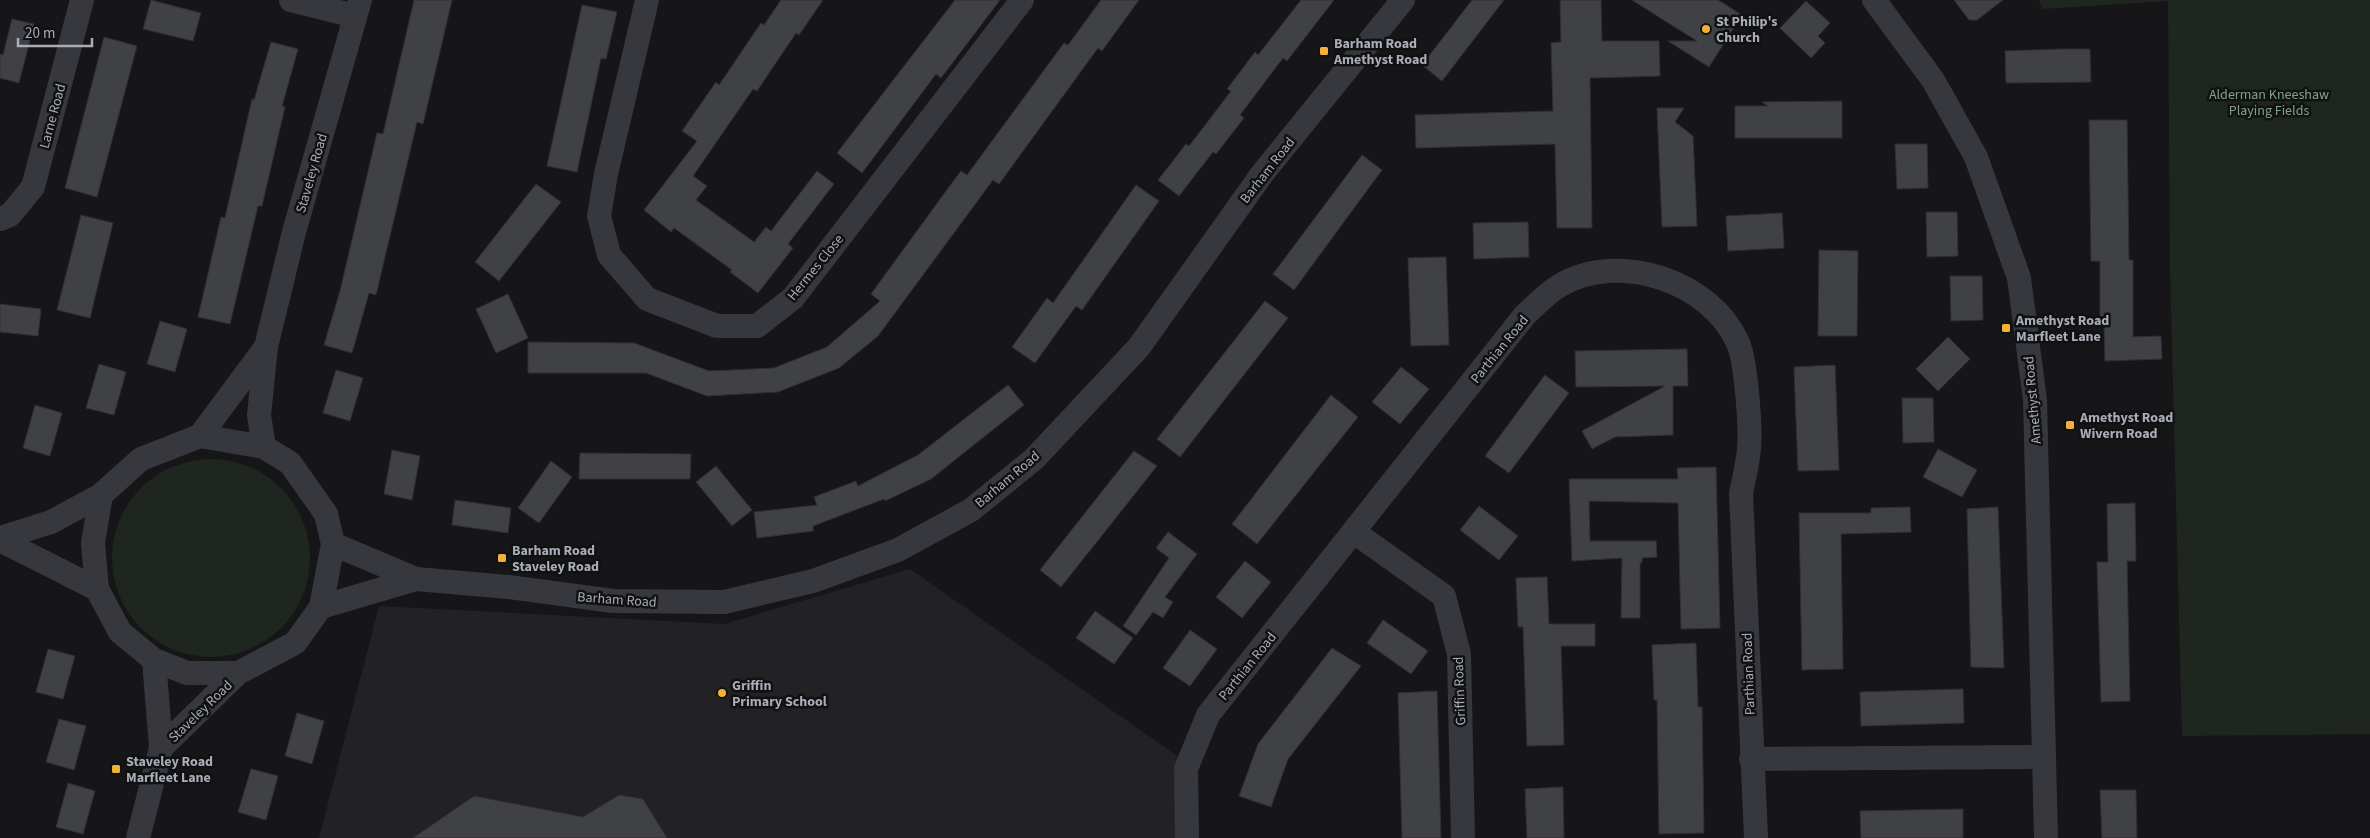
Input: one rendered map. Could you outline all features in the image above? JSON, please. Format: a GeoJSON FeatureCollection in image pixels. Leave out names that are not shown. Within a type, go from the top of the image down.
{"type":"FeatureCollection","features":[{"type":"Feature","properties":{"kind":"street","name":"Larne Road"},"geometry":{"type":"LineString","coordinates":[[0,219],[10,215],[33,187],[82,0]]}},
{"type":"Feature","properties":{"kind":"street"},"geometry":{"type":"LineString","coordinates":[[291,0],[358,8]]}},
{"type":"Feature","properties":{"kind":"street","name":"Hermes Close"},"geometry":{"type":"LineString","coordinates":[[647,0],[606,174],[599,216],[609,255],[647,299],[717,326],[757,326],[793,298],[1022,0]]}},
{"type":"Feature","properties":{"kind":"street","name":"Barham Road"},"geometry":{"type":"LineString","coordinates":[[333,544],[416,579],[508,587],[613,601],[724,602],[813,581],[890,553],[971,510],[1034,459],[1139,347],[1262,174],[1403,0]]}},
{"type":"Feature","properties":{"kind":"street","name":"Amethyst Road"},"geometry":{"type":"LineString","coordinates":[[1874,0],[1933,80],[1976,157],[2019,278],[2034,400],[2046,838]]}},
{"type":"Feature","properties":{"kind":"street","name":"Staveley Road"},"geometry":{"type":"LineString","coordinates":[[264,447],[260,415],[266,347],[294,232],[358,8]]}},
{"type":"Feature","properties":{"kind":"street","name":"Parthian Road"},"geometry":{"type":"LineString","coordinates":[[1188,838],[1186,769],[1208,714],[1525,315],[1559,285],[1585,275],[1612,271],[1656,275],[1693,291],[1726,322],[1739,344],[1746,376],[1750,447],[1741,493],[1751,759],[1756,838]]}},
{"type":"Feature","properties":{"kind":"street","name":"Staveley Road"},"geometry":{"type":"LineString","coordinates":[[200,436],[266,347]]}},
{"type":"Feature","properties":{"kind":"street"},"geometry":{"type":"LineString","coordinates":[[0,539],[51,522],[101,495],[141,459],[200,436],[264,447],[290,463],[326,514],[333,544],[321,607],[295,643],[238,673],[187,673],[154,660],[120,632],[97,589],[93,543],[101,495]]}},
{"type":"Feature","properties":{"kind":"street","name":"Griffin Road"},"geometry":{"type":"LineString","coordinates":[[1354,532],[1444,596],[1459,654],[1463,838]]}},
{"type":"Feature","properties":{"kind":"street"},"geometry":{"type":"LineString","coordinates":[[0,539],[97,589]]}},
{"type":"Feature","properties":{"kind":"street","name":"Barham Road"},"geometry":{"type":"LineString","coordinates":[[321,607],[416,579]]}},
{"type":"Feature","properties":{"kind":"street","name":"Staveley Road"},"geometry":{"type":"LineString","coordinates":[[138,838],[161,748],[154,660]]}},
{"type":"Feature","properties":{"kind":"street","name":"Staveley Road"},"geometry":{"type":"LineString","coordinates":[[161,748],[238,673]]}},
{"type":"Feature","properties":{"kind":"street"},"geometry":{"type":"LineString","coordinates":[[1751,759],[2044,756]]}},
{"type":"Feature","properties":{"kind":"shaded area","name":"Griffin Primary School"},"geometry":{"type":"Polygon","coordinates":[[[910,569],[1186,762],[1185,838],[319,838],[379,606],[724,624],[910,569]]]}},
{"type":"Feature","properties":{"kind":"green space","name":"Alderman Kneeshaw Playing Fields"},"geometry":{"type":"Polygon","coordinates":[[[2039,0],[2370,0],[2370,734],[2182,736],[2170,270],[2168,1],[2042,9],[2039,0]]]}},
{"type":"Feature","properties":{"kind":"green space"},"geometry":{"type":"Polygon","coordinates":[[[211,459],[230,461],[249,467],[266,476],[281,488],[293,503],[302,520],[308,539],[310,558],[308,577],[302,596],[293,613],[281,628],[266,640],[249,649],[230,655],[211,657],[192,655],[173,649],[156,640],[141,628],[129,613],[120,596],[114,577],[112,558],[114,539],[120,520],[129,503],[141,488],[156,476],[173,467],[192,461],[211,459]]]}},
{"type":"Feature","properties":{"kind":"building"},"geometry":{"type":"Polygon","coordinates":[[[151,0],[201,13],[193,41],[143,29],[151,0]]]}},
{"type":"Feature","properties":{"kind":"building"},"geometry":{"type":"Polygon","coordinates":[[[414,0],[452,0],[423,124],[417,122],[376,295],[369,293],[352,353],[324,345],[340,291],[377,133],[383,134],[414,0]]]}},
{"type":"Feature","properties":{"kind":"building"},"geometry":{"type":"Polygon","coordinates":[[[781,0],[823,0],[799,35],[796,33],[757,91],[753,89],[693,176],[707,186],[696,200],[754,242],[766,227],[771,231],[817,171],[834,184],[788,244],[793,248],[758,293],[730,272],[732,270],[674,228],[671,232],[644,210],[697,141],[682,131],[716,82],[719,85],[761,23],[764,25],[781,0]]]}},
{"type":"Feature","properties":{"kind":"building"},"geometry":{"type":"Polygon","coordinates":[[[955,0],[1000,0],[941,78],[936,74],[862,173],[837,153],[955,0]]]}},
{"type":"Feature","properties":{"kind":"building"},"geometry":{"type":"Polygon","coordinates":[[[1101,0],[1139,0],[1102,51],[1098,48],[999,184],[993,180],[878,336],[839,368],[778,392],[707,396],[646,373],[528,373],[528,342],[634,343],[709,371],[774,368],[827,347],[880,301],[871,294],[946,191],[961,171],[967,175],[1064,43],[1068,45],[1101,0]]]}},
{"type":"Feature","properties":{"kind":"building"},"geometry":{"type":"Polygon","coordinates":[[[1301,0],[1334,0],[1287,61],[1283,58],[1240,115],[1244,118],[1216,154],[1213,152],[1179,196],[1158,180],[1186,144],[1189,146],[1231,91],[1227,89],[1255,52],[1258,55],[1301,0]]]}},
{"type":"Feature","properties":{"kind":"building"},"geometry":{"type":"Polygon","coordinates":[[[1472,0],[1504,0],[1442,81],[1422,65],[1472,0]]]}},
{"type":"Feature","properties":{"kind":"building"},"geometry":{"type":"Polygon","coordinates":[[[1560,0],[1601,0],[1602,41],[1659,41],[1660,76],[1590,78],[1592,228],[1557,228],[1555,144],[1416,148],[1415,115],[1553,111],[1551,43],[1561,42],[1560,0]]]}},
{"type":"Feature","properties":{"kind":"building","name":"St Philip's Church"},"geometry":{"type":"Polygon","coordinates":[[[1632,0],[1718,0],[1742,15],[1709,67],[1668,41],[1697,41],[1632,0]]]}},
{"type":"Feature","properties":{"kind":"building"},"geometry":{"type":"Polygon","coordinates":[[[1954,0],[2003,0],[1977,20],[1969,20],[1954,0]]]}},
{"type":"Feature","properties":{"kind":"building"},"geometry":{"type":"Polygon","coordinates":[[[1806,1],[1830,23],[1818,36],[1825,43],[1811,58],[1780,28],[1806,1]]]}},
{"type":"Feature","properties":{"kind":"building"},"geometry":{"type":"Polygon","coordinates":[[[582,5],[617,12],[606,59],[601,58],[577,172],[547,166],[582,5]]]}},
{"type":"Feature","properties":{"kind":"building"},"geometry":{"type":"Polygon","coordinates":[[[12,19],[34,24],[19,83],[0,78],[0,54],[3,55],[12,19]]]}},
{"type":"Feature","properties":{"kind":"building"},"geometry":{"type":"Polygon","coordinates":[[[104,37],[137,46],[97,197],[65,188],[104,37]]]}},
{"type":"Feature","properties":{"kind":"building"},"geometry":{"type":"Polygon","coordinates":[[[271,42],[298,49],[282,106],[285,107],[262,206],[258,206],[230,324],[198,317],[221,217],[225,218],[252,99],[254,100],[271,42]]]}},
{"type":"Feature","properties":{"kind":"building"},"geometry":{"type":"Polygon","coordinates":[[[2090,49],[2091,82],[2006,83],[2005,51],[2090,49]]]}},
{"type":"Feature","properties":{"kind":"building"},"geometry":{"type":"Polygon","coordinates":[[[1842,101],[1842,138],[1735,138],[1735,106],[1768,106],[1762,102],[1842,101]]]}},
{"type":"Feature","properties":{"kind":"building"},"geometry":{"type":"Polygon","coordinates":[[[1657,108],[1684,108],[1675,122],[1693,136],[1697,226],[1662,227],[1657,108]]]}},
{"type":"Feature","properties":{"kind":"building"},"geometry":{"type":"Polygon","coordinates":[[[2089,120],[2127,120],[2129,260],[2133,260],[2133,337],[2161,336],[2162,359],[2105,361],[2104,320],[2100,320],[2100,261],[2091,261],[2089,120]]]}},
{"type":"Feature","properties":{"kind":"building"},"geometry":{"type":"Polygon","coordinates":[[[1895,144],[1927,144],[1928,188],[1897,189],[1895,144]]]}},
{"type":"Feature","properties":{"kind":"building"},"geometry":{"type":"Polygon","coordinates":[[[1362,155],[1382,170],[1294,290],[1273,274],[1362,155]]]}},
{"type":"Feature","properties":{"kind":"building"},"geometry":{"type":"Polygon","coordinates":[[[536,184],[561,202],[499,281],[475,262],[536,184]]]}},
{"type":"Feature","properties":{"kind":"building"},"geometry":{"type":"Polygon","coordinates":[[[1136,185],[1159,201],[1082,310],[1076,306],[1035,363],[1012,347],[1047,298],[1053,303],[1136,185]]]}},
{"type":"Feature","properties":{"kind":"building"},"geometry":{"type":"Polygon","coordinates":[[[1926,212],[1957,212],[1958,256],[1927,257],[1926,212]]]}},
{"type":"Feature","properties":{"kind":"building"},"geometry":{"type":"Polygon","coordinates":[[[1782,213],[1784,248],[1728,251],[1726,216],[1782,213]]]}},
{"type":"Feature","properties":{"kind":"building"},"geometry":{"type":"Polygon","coordinates":[[[81,215],[113,223],[90,318],[57,310],[81,215]]]}},
{"type":"Feature","properties":{"kind":"building"},"geometry":{"type":"Polygon","coordinates":[[[1528,222],[1529,257],[1474,259],[1473,223],[1528,222]]]}},
{"type":"Feature","properties":{"kind":"building"},"geometry":{"type":"Polygon","coordinates":[[[1819,250],[1858,251],[1857,336],[1818,336],[1819,250]]]}},
{"type":"Feature","properties":{"kind":"building"},"geometry":{"type":"Polygon","coordinates":[[[1446,257],[1449,345],[1411,346],[1408,258],[1446,257]]]}},
{"type":"Feature","properties":{"kind":"building"},"geometry":{"type":"Polygon","coordinates":[[[1950,276],[1982,276],[1983,320],[1951,321],[1950,276]]]}},
{"type":"Feature","properties":{"kind":"building"},"geometry":{"type":"Polygon","coordinates":[[[508,294],[528,338],[496,353],[476,309],[508,294]]]}},
{"type":"Feature","properties":{"kind":"building"},"geometry":{"type":"Polygon","coordinates":[[[1265,301],[1288,318],[1180,457],[1157,439],[1265,301]]]}},
{"type":"Feature","properties":{"kind":"building"},"geometry":{"type":"Polygon","coordinates":[[[0,304],[41,309],[38,336],[0,332],[0,304]]]}},
{"type":"Feature","properties":{"kind":"building"},"geometry":{"type":"Polygon","coordinates":[[[160,321],[187,329],[175,372],[147,364],[160,321]]]}},
{"type":"Feature","properties":{"kind":"building"},"geometry":{"type":"Polygon","coordinates":[[[1948,337],[1970,359],[1938,391],[1916,369],[1948,337]]]}},
{"type":"Feature","properties":{"kind":"building"},"geometry":{"type":"Polygon","coordinates":[[[1687,349],[1688,386],[1673,386],[1673,435],[1615,437],[1592,449],[1582,431],[1665,386],[1576,387],[1575,351],[1687,349]]]}},
{"type":"Feature","properties":{"kind":"building"},"geometry":{"type":"Polygon","coordinates":[[[99,364],[126,372],[114,415],[86,408],[99,364]]]}},
{"type":"Feature","properties":{"kind":"building"},"geometry":{"type":"Polygon","coordinates":[[[1835,365],[1839,470],[1798,471],[1794,367],[1835,365]]]}},
{"type":"Feature","properties":{"kind":"building"},"geometry":{"type":"Polygon","coordinates":[[[1401,367],[1429,389],[1400,424],[1372,402],[1401,367]]]}},
{"type":"Feature","properties":{"kind":"building"},"geometry":{"type":"Polygon","coordinates":[[[336,370],[363,378],[350,421],[323,413],[336,370]]]}},
{"type":"Feature","properties":{"kind":"building"},"geometry":{"type":"Polygon","coordinates":[[[1545,375],[1569,393],[1509,473],[1485,456],[1545,375]]]}},
{"type":"Feature","properties":{"kind":"building"},"geometry":{"type":"Polygon","coordinates":[[[1008,385],[1024,405],[931,479],[885,501],[884,499],[813,526],[813,531],[757,538],[754,512],[817,505],[814,497],[856,481],[858,486],[918,455],[1008,385]]]}},
{"type":"Feature","properties":{"kind":"building"},"geometry":{"type":"Polygon","coordinates":[[[1331,395],[1358,417],[1257,544],[1232,524],[1331,395]]]}},
{"type":"Feature","properties":{"kind":"building"},"geometry":{"type":"Polygon","coordinates":[[[1902,398],[1933,398],[1934,442],[1903,443],[1902,398]]]}},
{"type":"Feature","properties":{"kind":"building"},"geometry":{"type":"Polygon","coordinates":[[[35,405],[62,413],[50,456],[23,448],[35,405]]]}},
{"type":"Feature","properties":{"kind":"building"},"geometry":{"type":"Polygon","coordinates":[[[1938,449],[1977,470],[1962,497],[1923,477],[1938,449]]]}},
{"type":"Feature","properties":{"kind":"building"},"geometry":{"type":"Polygon","coordinates":[[[392,450],[420,456],[412,500],[384,494],[392,450]]]}},
{"type":"Feature","properties":{"kind":"building"},"geometry":{"type":"Polygon","coordinates":[[[1134,451],[1157,466],[1061,587],[1040,570],[1134,451]]]}},
{"type":"Feature","properties":{"kind":"building"},"geometry":{"type":"Polygon","coordinates":[[[580,453],[691,454],[690,479],[579,479],[580,453]]]}},
{"type":"Feature","properties":{"kind":"building"},"geometry":{"type":"Polygon","coordinates":[[[551,461],[572,477],[539,523],[518,508],[551,461]]]}},
{"type":"Feature","properties":{"kind":"building"},"geometry":{"type":"Polygon","coordinates":[[[716,466],[752,510],[732,526],[696,482],[716,466]]]}},
{"type":"Feature","properties":{"kind":"building"},"geometry":{"type":"Polygon","coordinates":[[[1716,467],[1720,628],[1681,629],[1678,503],[1589,501],[1590,541],[1656,541],[1657,557],[1642,558],[1642,563],[1640,563],[1640,618],[1621,618],[1622,558],[1572,561],[1569,479],[1678,479],[1677,468],[1716,467]]]}},
{"type":"Feature","properties":{"kind":"building"},"geometry":{"type":"Polygon","coordinates":[[[455,500],[511,508],[508,533],[452,525],[455,500]]]}},
{"type":"Feature","properties":{"kind":"building"},"geometry":{"type":"Polygon","coordinates":[[[2135,503],[2136,561],[2127,561],[2130,701],[2101,702],[2097,562],[2108,562],[2107,504],[2135,503]]]}},
{"type":"Feature","properties":{"kind":"building"},"geometry":{"type":"Polygon","coordinates":[[[1479,506],[1518,536],[1499,560],[1460,530],[1479,506]]]}},
{"type":"Feature","properties":{"kind":"building"},"geometry":{"type":"Polygon","coordinates":[[[1910,507],[1911,532],[1841,534],[1843,669],[1802,670],[1799,513],[1871,513],[1871,508],[1910,507]]]}},
{"type":"Feature","properties":{"kind":"building"},"geometry":{"type":"Polygon","coordinates":[[[1998,507],[2004,668],[1971,667],[1967,509],[1998,507]]]}},
{"type":"Feature","properties":{"kind":"building"},"geometry":{"type":"Polygon","coordinates":[[[1168,532],[1197,554],[1165,597],[1173,602],[1163,618],[1153,612],[1136,635],[1123,626],[1169,558],[1156,548],[1168,532]]]}},
{"type":"Feature","properties":{"kind":"building"},"geometry":{"type":"Polygon","coordinates":[[[1245,561],[1271,582],[1242,618],[1216,597],[1245,561]]]}},
{"type":"Feature","properties":{"kind":"building"},"geometry":{"type":"Polygon","coordinates":[[[1547,577],[1549,624],[1595,624],[1595,646],[1561,646],[1564,745],[1527,746],[1523,627],[1518,627],[1516,578],[1547,577]]]}},
{"type":"Feature","properties":{"kind":"building"},"geometry":{"type":"Polygon","coordinates":[[[1095,611],[1133,638],[1114,664],[1076,638],[1095,611]]]}},
{"type":"Feature","properties":{"kind":"building"},"geometry":{"type":"Polygon","coordinates":[[[1383,620],[1428,651],[1411,674],[1367,643],[1383,620]]]}},
{"type":"Feature","properties":{"kind":"building"},"geometry":{"type":"Polygon","coordinates":[[[1190,630],[1217,649],[1190,686],[1163,668],[1190,630]]]}},
{"type":"Feature","properties":{"kind":"building"},"geometry":{"type":"Polygon","coordinates":[[[1696,643],[1698,707],[1702,707],[1704,833],[1659,834],[1657,700],[1654,700],[1652,645],[1696,643]]]}},
{"type":"Feature","properties":{"kind":"building"},"geometry":{"type":"Polygon","coordinates":[[[1332,648],[1361,666],[1288,759],[1271,807],[1239,796],[1258,744],[1332,648]]]}},
{"type":"Feature","properties":{"kind":"building"},"geometry":{"type":"Polygon","coordinates":[[[48,649],[75,656],[63,699],[36,692],[48,649]]]}},
{"type":"Feature","properties":{"kind":"building"},"geometry":{"type":"Polygon","coordinates":[[[1963,689],[1964,723],[1861,726],[1860,692],[1963,689]]]}},
{"type":"Feature","properties":{"kind":"building"},"geometry":{"type":"Polygon","coordinates":[[[1437,691],[1441,838],[1402,838],[1398,693],[1437,691]]]}},
{"type":"Feature","properties":{"kind":"building"},"geometry":{"type":"Polygon","coordinates":[[[297,713],[324,721],[312,764],[285,756],[297,713]]]}},
{"type":"Feature","properties":{"kind":"building"},"geometry":{"type":"Polygon","coordinates":[[[59,719],[86,726],[74,770],[46,762],[59,719]]]}},
{"type":"Feature","properties":{"kind":"building"},"geometry":{"type":"Polygon","coordinates":[[[251,769],[278,776],[266,820],[238,812],[251,769]]]}},
{"type":"Feature","properties":{"kind":"building"},"geometry":{"type":"Polygon","coordinates":[[[68,783],[95,791],[83,834],[56,827],[68,783]]]}},
{"type":"Feature","properties":{"kind":"building"},"geometry":{"type":"Polygon","coordinates":[[[1563,787],[1564,838],[1527,838],[1525,789],[1563,787]]]}},
{"type":"Feature","properties":{"kind":"building"},"geometry":{"type":"Polygon","coordinates":[[[2100,790],[2136,790],[2137,838],[2102,838],[2100,790]]]}},
{"type":"Feature","properties":{"kind":"building"},"geometry":{"type":"Polygon","coordinates":[[[619,795],[643,799],[667,838],[413,838],[474,796],[583,817],[619,795]]]}},
{"type":"Feature","properties":{"kind":"building"},"geometry":{"type":"Polygon","coordinates":[[[1963,809],[1963,838],[1861,838],[1860,811],[1963,809]]]}},
{"type":"Feature","properties":{"kind":"place","name":"St Philip's Church"},"geometry":{"type":"Point","coordinates":[1706,29]}},
{"type":"Feature","properties":{"kind":"place","name":"Barham Road Amethyst Road"},"geometry":{"type":"Point","coordinates":[1324,51]}},
{"type":"Feature","properties":{"kind":"place","name":"Amethyst Road Marfleet Lane"},"geometry":{"type":"Point","coordinates":[2006,328]}},
{"type":"Feature","properties":{"kind":"place","name":"Amethyst Road Wivern Road"},"geometry":{"type":"Point","coordinates":[2070,425]}},
{"type":"Feature","properties":{"kind":"place","name":"Barham Road Staveley Road"},"geometry":{"type":"Point","coordinates":[502,558]}},
{"type":"Feature","properties":{"kind":"place","name":"Griffin Primary School"},"geometry":{"type":"Point","coordinates":[722,693]}},
{"type":"Feature","properties":{"kind":"place","name":"Staveley Road Marfleet Lane"},"geometry":{"type":"Point","coordinates":[116,769]}}]}
